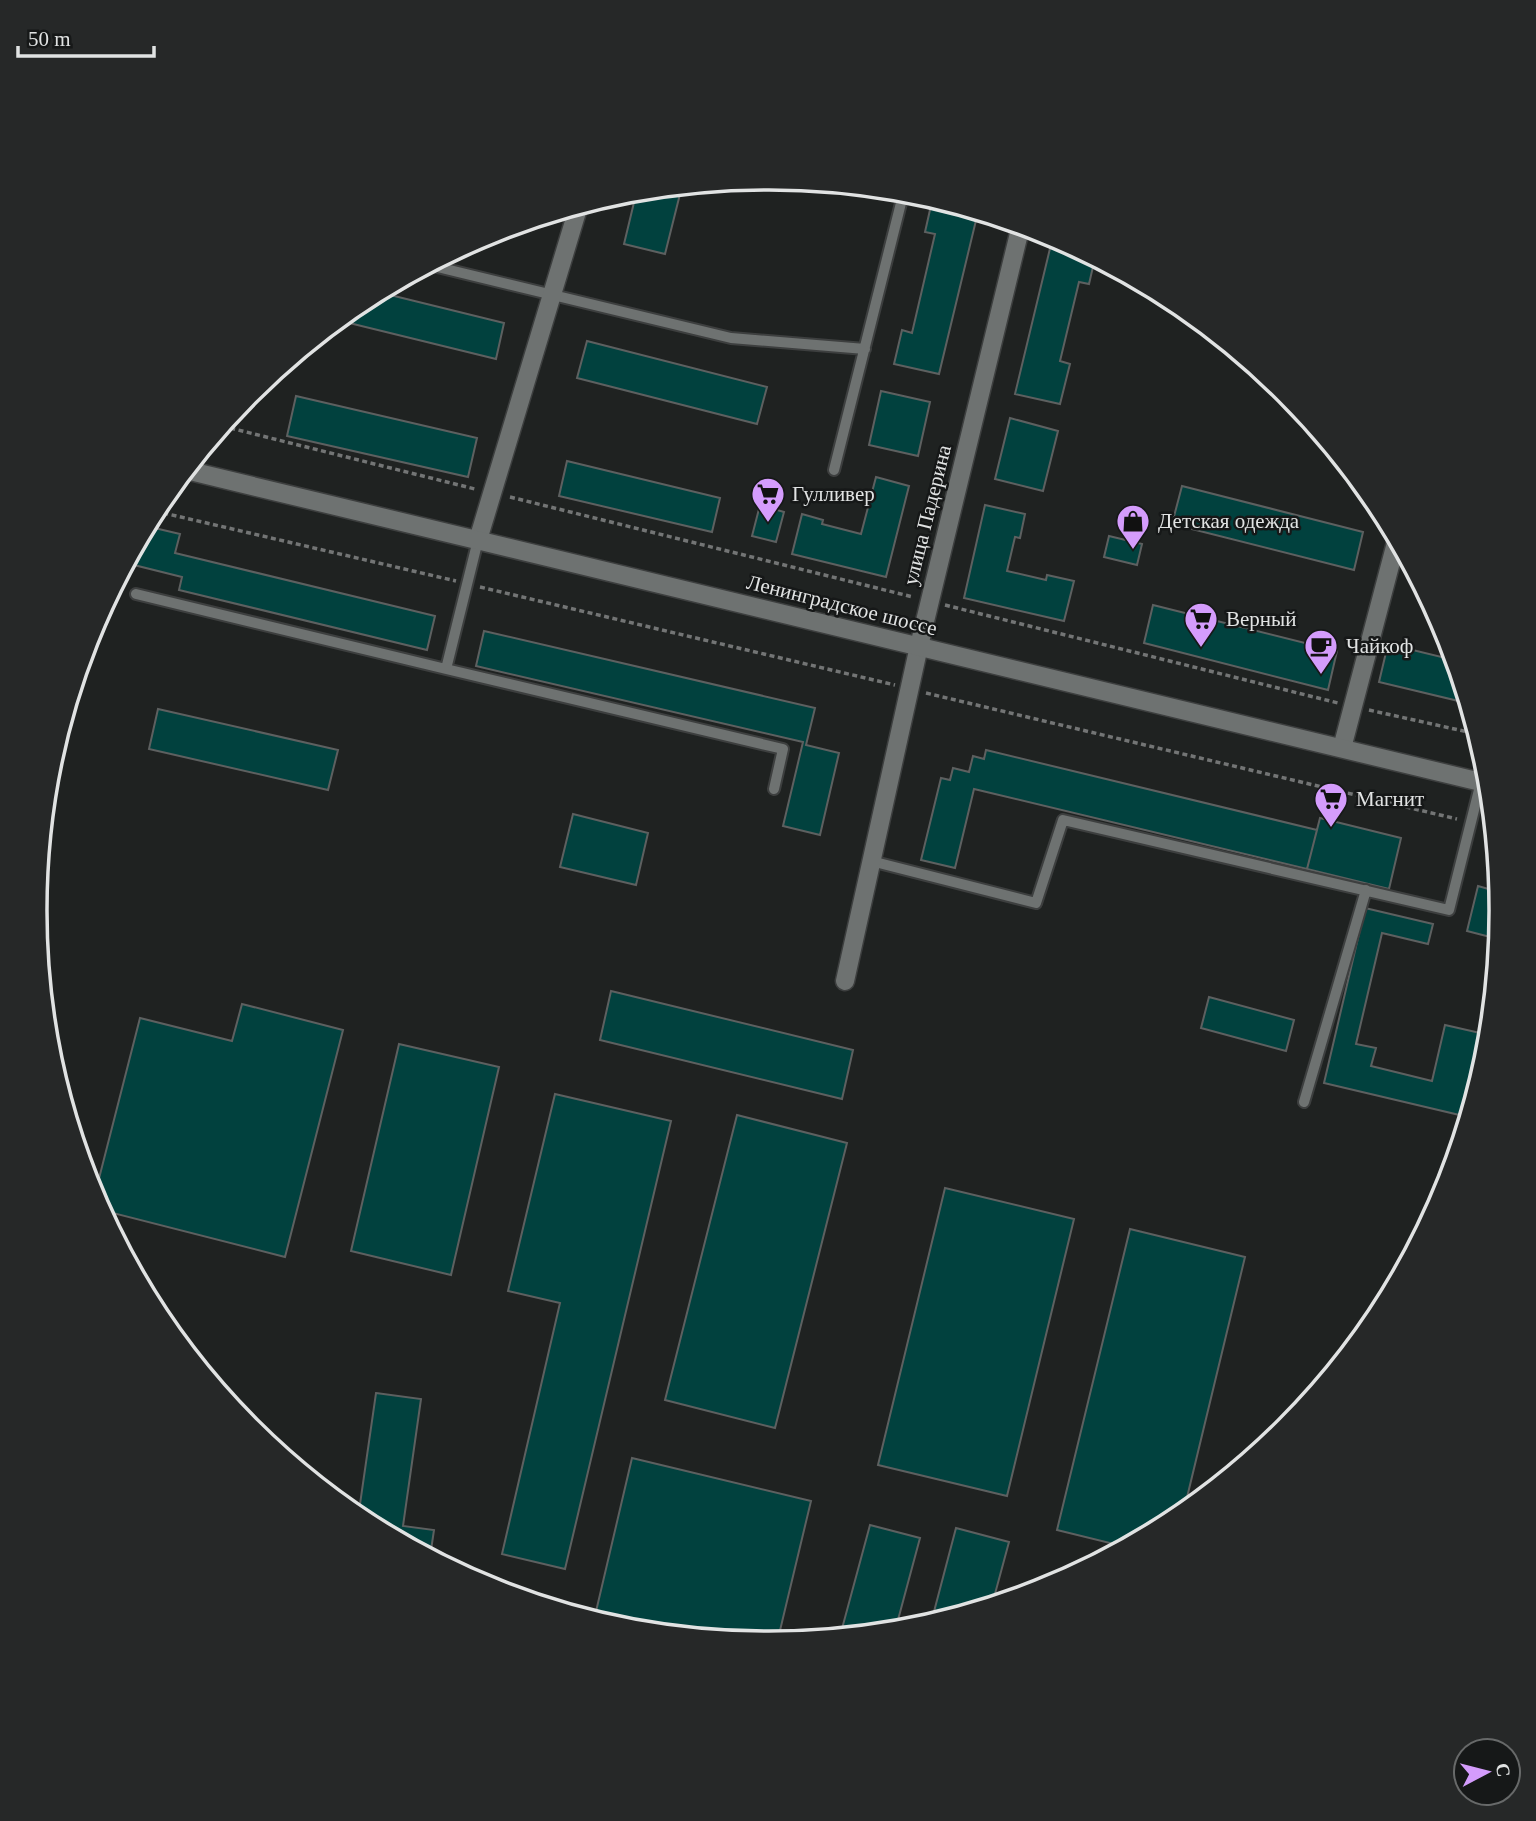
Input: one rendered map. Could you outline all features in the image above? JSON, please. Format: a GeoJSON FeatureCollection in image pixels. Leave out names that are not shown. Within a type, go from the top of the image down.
{"type":"FeatureCollection","features":[{"type":"Feature","properties":{"kind":"street"},"geometry":{"type":"LineString","coordinates":[[478,540],[576,216]]}},
{"type":"Feature","properties":{"kind":"street","name":"улица Падерина"},"geometry":{"type":"LineString","coordinates":[[845,981],[919,646],[1019,235]]}},
{"type":"Feature","properties":{"kind":"street","name":"Ленинградское шоссе"},"geometry":{"type":"LineString","coordinates":[[196,472],[1477,781]]}},
{"type":"Feature","properties":{"kind":"street"},"geometry":{"type":"LineString","coordinates":[[1342,748],[1393,551]]}},
{"type":"Feature","properties":{"kind":"lane"},"geometry":{"type":"LineString","coordinates":[[834,470],[901,203]]}},
{"type":"Feature","properties":{"kind":"lane"},"geometry":{"type":"LineString","coordinates":[[441,268],[731,338],[864,349]]}},
{"type":"Feature","properties":{"kind":"lane"},"geometry":{"type":"LineString","coordinates":[[446,669],[478,540]]}},
{"type":"Feature","properties":{"kind":"lane"},"geometry":{"type":"LineString","coordinates":[[136,594],[783,749],[774,789]]}},
{"type":"Feature","properties":{"kind":"lane"},"geometry":{"type":"LineString","coordinates":[[871,861],[1037,904],[1063,820],[1449,910],[1469,822],[1480,796]]}},
{"type":"Feature","properties":{"kind":"lane"},"geometry":{"type":"LineString","coordinates":[[1304,1102],[1366,890]]}},
{"type":"Feature","properties":{"kind":"path"},"geometry":{"type":"LineString","coordinates":[[232,429],[1352,706],[1466,731]]}},
{"type":"Feature","properties":{"kind":"path"},"geometry":{"type":"LineString","coordinates":[[167,514],[1469,822]]}},
{"type":"Feature","properties":{"kind":"building"},"geometry":{"type":"Polygon","coordinates":[[[680,195],[665,254],[624,244],[634,203],[680,195]]]}},
{"type":"Feature","properties":{"kind":"building"},"geometry":{"type":"Polygon","coordinates":[[[930,209],[976,221],[939,374],[894,364],[902,330],[912,333],[935,234],[925,232],[930,209]]]}},
{"type":"Feature","properties":{"kind":"building"},"geometry":{"type":"Polygon","coordinates":[[[1050,248],[1093,267],[1089,284],[1079,282],[1060,361],[1070,364],[1060,404],[1015,394],[1050,248]]]}},
{"type":"Feature","properties":{"kind":"building"},"geometry":{"type":"Polygon","coordinates":[[[393,296],[504,323],[496,359],[351,323],[393,296]]]}},
{"type":"Feature","properties":{"kind":"building"},"geometry":{"type":"Polygon","coordinates":[[[587,341],[767,387],[757,424],[577,378],[587,341]]]}},
{"type":"Feature","properties":{"kind":"building"},"geometry":{"type":"Polygon","coordinates":[[[881,391],[930,402],[918,456],[869,445],[881,391]]]}},
{"type":"Feature","properties":{"kind":"building"},"geometry":{"type":"Polygon","coordinates":[[[296,396],[477,438],[468,477],[287,436],[296,396]]]}},
{"type":"Feature","properties":{"kind":"building"},"geometry":{"type":"Polygon","coordinates":[[[1010,418],[1058,431],[1043,491],[995,479],[1010,418]]]}},
{"type":"Feature","properties":{"kind":"building"},"geometry":{"type":"Polygon","coordinates":[[[567,461],[720,498],[712,532],[559,496],[567,461]]]}},
{"type":"Feature","properties":{"kind":"building"},"geometry":{"type":"Polygon","coordinates":[[[876,477],[909,486],[886,577],[792,554],[802,514],[823,520],[822,524],[861,534],[876,477]]]}},
{"type":"Feature","properties":{"kind":"building"},"geometry":{"type":"Polygon","coordinates":[[[1182,486],[1363,532],[1354,570],[1172,524],[1182,486]]]}},
{"type":"Feature","properties":{"kind":"building","name":"Гулливер"},"geometry":{"type":"Polygon","coordinates":[[[760,505],[784,512],[776,542],[752,536],[760,505]]]}},
{"type":"Feature","properties":{"kind":"building"},"geometry":{"type":"Polygon","coordinates":[[[985,505],[1025,514],[1020,538],[1015,537],[1007,571],[1046,580],[1047,575],[1074,581],[1064,621],[964,598],[985,505]]]}},
{"type":"Feature","properties":{"kind":"building"},"geometry":{"type":"Polygon","coordinates":[[[157,529],[180,534],[175,553],[435,616],[427,650],[179,590],[182,577],[136,565],[157,529]]]}},
{"type":"Feature","properties":{"kind":"building"},"geometry":{"type":"Polygon","coordinates":[[[1109,536],[1142,544],[1137,565],[1104,557],[1109,536]]]}},
{"type":"Feature","properties":{"kind":"building"},"geometry":{"type":"Polygon","coordinates":[[[1153,605],[1337,651],[1328,690],[1144,643],[1153,605]]]}},
{"type":"Feature","properties":{"kind":"building"},"geometry":{"type":"Polygon","coordinates":[[[484,631],[815,708],[806,745],[839,753],[820,835],[783,826],[803,742],[476,666],[484,631]]]}},
{"type":"Feature","properties":{"kind":"building"},"geometry":{"type":"Polygon","coordinates":[[[1388,644],[1442,657],[1457,701],[1379,682],[1388,644]]]}},
{"type":"Feature","properties":{"kind":"building"},"geometry":{"type":"Polygon","coordinates":[[[158,709],[338,750],[328,790],[149,749],[158,709]]]}},
{"type":"Feature","properties":{"kind":"building"},"geometry":{"type":"Polygon","coordinates":[[[986,750],[1317,830],[1307,869],[974,789],[955,868],[921,860],[941,778],[950,780],[953,768],[969,772],[973,756],[984,759],[986,750]]]}},
{"type":"Feature","properties":{"kind":"building"},"geometry":{"type":"Polygon","coordinates":[[[573,814],[648,833],[636,885],[560,867],[573,814]]]}},
{"type":"Feature","properties":{"kind":"building"},"geometry":{"type":"Polygon","coordinates":[[[1320,818],[1401,838],[1389,889],[1307,869],[1320,818]]]}},
{"type":"Feature","properties":{"kind":"building"},"geometry":{"type":"Polygon","coordinates":[[[1478,886],[1488,889],[1488,936],[1467,931],[1478,886]]]}},
{"type":"Feature","properties":{"kind":"building"},"geometry":{"type":"Polygon","coordinates":[[[1365,908],[1433,924],[1428,944],[1382,933],[1356,1044],[1376,1048],[1371,1066],[1432,1081],[1445,1025],[1478,1033],[1458,1115],[1324,1083],[1365,908]]]}},
{"type":"Feature","properties":{"kind":"building"},"geometry":{"type":"Polygon","coordinates":[[[611,991],[853,1050],[842,1099],[600,1040],[611,991]]]}},
{"type":"Feature","properties":{"kind":"building"},"geometry":{"type":"Polygon","coordinates":[[[1209,997],[1294,1020],[1286,1051],[1201,1028],[1209,997]]]}},
{"type":"Feature","properties":{"kind":"building"},"geometry":{"type":"Polygon","coordinates":[[[242,1004],[343,1030],[285,1257],[115,1214],[99,1178],[140,1018],[232,1041],[242,1004]]]}},
{"type":"Feature","properties":{"kind":"building"},"geometry":{"type":"Polygon","coordinates":[[[399,1044],[499,1067],[451,1275],[351,1251],[399,1044]]]}},
{"type":"Feature","properties":{"kind":"building"},"geometry":{"type":"Polygon","coordinates":[[[555,1094],[671,1121],[565,1569],[502,1554],[560,1303],[508,1291],[555,1094]]]}},
{"type":"Feature","properties":{"kind":"building"},"geometry":{"type":"Polygon","coordinates":[[[737,1115],[847,1143],[775,1428],[665,1400],[737,1115]]]}},
{"type":"Feature","properties":{"kind":"building"},"geometry":{"type":"Polygon","coordinates":[[[945,1188],[1074,1219],[1007,1496],[878,1465],[945,1188]]]}},
{"type":"Feature","properties":{"kind":"building"},"geometry":{"type":"Polygon","coordinates":[[[1130,1229],[1245,1257],[1187,1496],[1112,1544],[1057,1530],[1130,1229]]]}},
{"type":"Feature","properties":{"kind":"building"},"geometry":{"type":"Polygon","coordinates":[[[376,1393],[421,1399],[403,1526],[434,1530],[431,1548],[360,1504],[376,1393]]]}},
{"type":"Feature","properties":{"kind":"building"},"geometry":{"type":"Polygon","coordinates":[[[632,1458],[811,1501],[780,1631],[721,1630],[674,1625],[596,1610],[632,1458]]]}},
{"type":"Feature","properties":{"kind":"building"},"geometry":{"type":"Polygon","coordinates":[[[870,1525],[920,1538],[898,1619],[842,1627],[870,1525]]]}},
{"type":"Feature","properties":{"kind":"building"},"geometry":{"type":"Polygon","coordinates":[[[956,1528],[1009,1542],[995,1595],[934,1612],[956,1528]]]}},
{"type":"Feature","properties":{"kind":"place","name":"Гулливер"},"geometry":{"type":"Point","coordinates":[768,524]}},
{"type":"Feature","properties":{"kind":"place","name":"Детская одежда"},"geometry":{"type":"Point","coordinates":[1133,551]}},
{"type":"Feature","properties":{"kind":"place","name":"Верный"},"geometry":{"type":"Point","coordinates":[1201,649]}},
{"type":"Feature","properties":{"kind":"place","name":"Чайкоф"},"geometry":{"type":"Point","coordinates":[1321,676]}},
{"type":"Feature","properties":{"kind":"place","name":"Магнит"},"geometry":{"type":"Point","coordinates":[1331,829]}}]}
